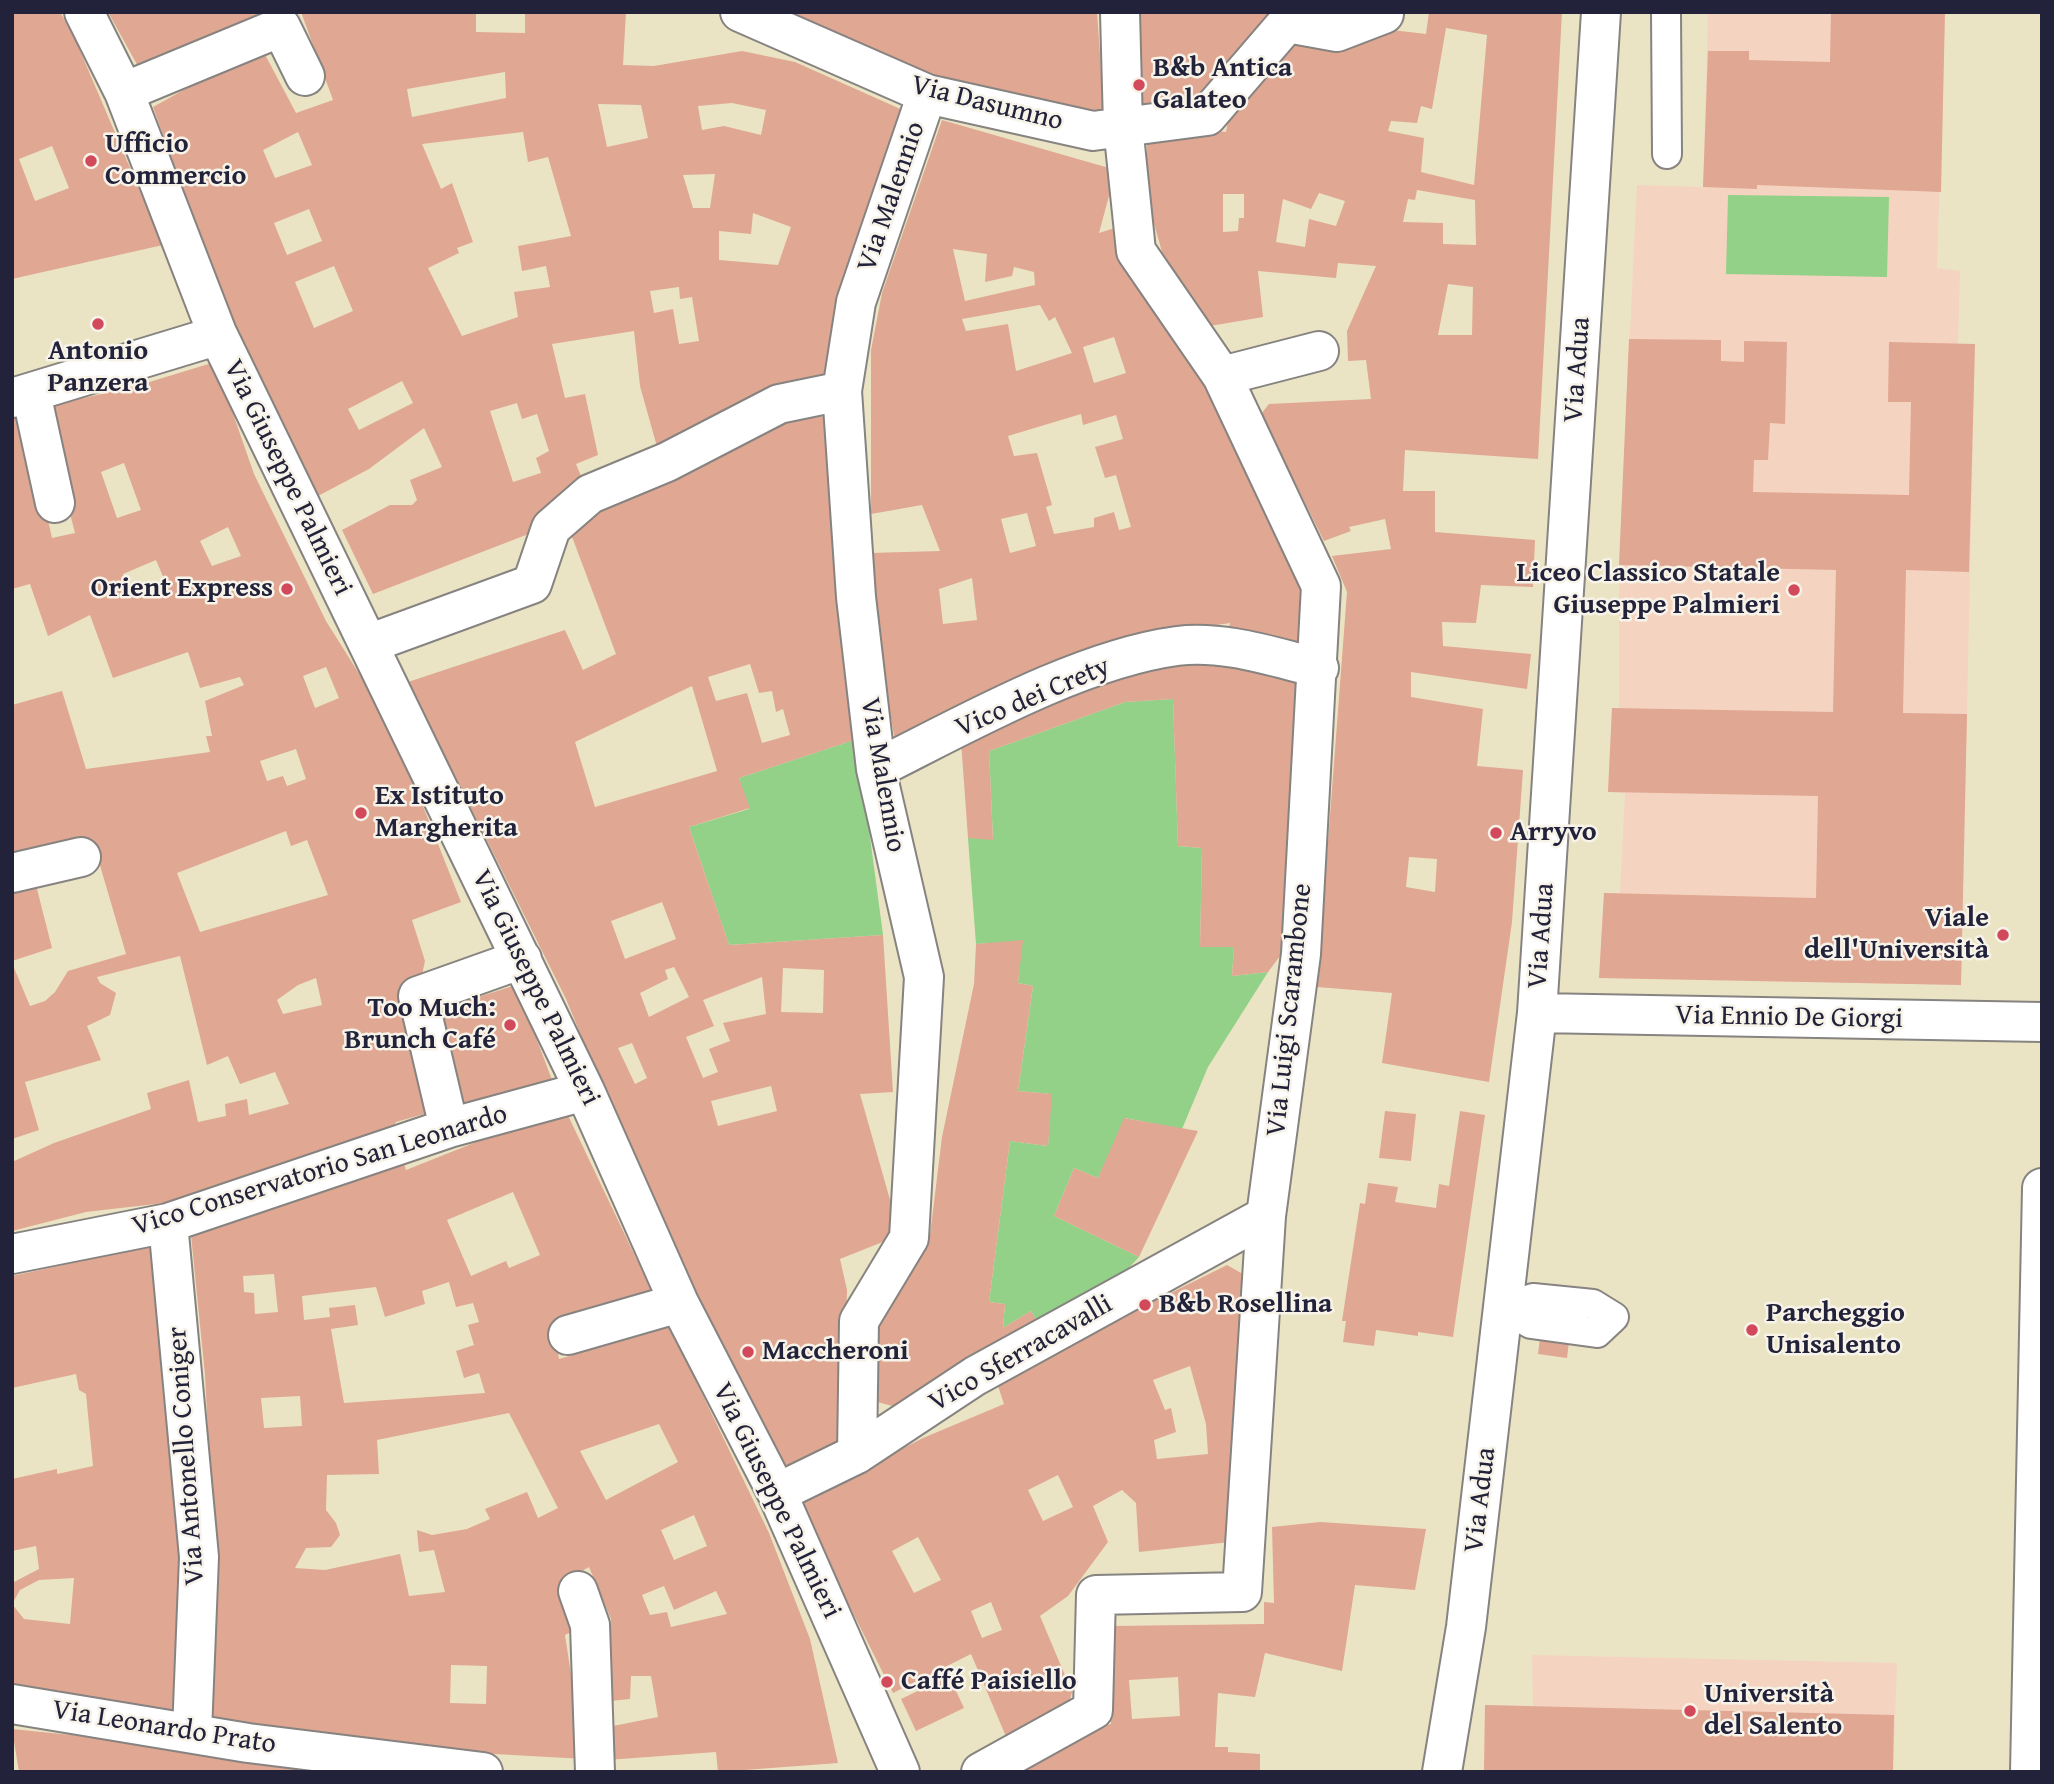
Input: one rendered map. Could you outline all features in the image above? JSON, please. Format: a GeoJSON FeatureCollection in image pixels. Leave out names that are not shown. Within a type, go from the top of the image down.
{"type":"FeatureCollection","features":[{"type":"Feature","properties":{"kind":"street","name":"Via Giuseppe Palmieri"},"geometry":{"type":"LineString","coordinates":[[84,12],[124,92],[217,332],[585,1091],[679,1303],[778,1493],[900,1772]]}},
{"type":"Feature","properties":{"kind":"street","name":"Via Luigi Scarambone"},"geometry":{"type":"LineString","coordinates":[[981,1772],[1093,1710],[1096,1595],[1242,1592],[1266,1216],[1301,954],[1319,668],[1321,586],[1222,376],[1136,251],[1123,126],[1120,12]]}},
{"type":"Feature","properties":{"kind":"street","name":"Via Adua"},"geometry":{"type":"LineString","coordinates":[[1442,1772],[1466,1627],[1537,1013],[1601,12]]}},
{"type":"Feature","properties":{"kind":"street","name":"Via Dasumno"},"geometry":{"type":"LineString","coordinates":[[747,14],[928,94],[1093,131],[1207,116],[1287,23],[1337,32],[1384,14]]}},
{"type":"Feature","properties":{"kind":"street"},"geometry":{"type":"LineString","coordinates":[[124,92],[281,27],[304,76]]}},
{"type":"Feature","properties":{"kind":"street","name":"Via Malennio"},"geometry":{"type":"LineString","coordinates":[[857,1454],[859,1321],[909,1238],[924,977],[876,769],[856,597],[842,391],[856,302],[928,94]]}},
{"type":"Feature","properties":{"kind":"street"},"geometry":{"type":"LineString","coordinates":[[55,503],[22,396],[206,339],[217,332]]}},
{"type":"Feature","properties":{"kind":"street"},"geometry":{"type":"LineString","coordinates":[[1222,376],[1319,351]]}},
{"type":"Feature","properties":{"kind":"street"},"geometry":{"type":"LineString","coordinates":[[368,645],[532,584],[551,528],[590,494],[667,462],[779,404],[842,391]]}},
{"type":"Feature","properties":{"kind":"street","name":"Vico dei Crety"},"geometry":{"type":"LineString","coordinates":[[876,769],[989,713],[1099,665],[1178,646],[1237,648],[1319,668]]}},
{"type":"Feature","properties":{"kind":"street"},"geometry":{"type":"LineString","coordinates":[[12,873],[80,857]]}},
{"type":"Feature","properties":{"kind":"street"},"geometry":{"type":"LineString","coordinates":[[449,1128],[418,996],[522,959]]}},
{"type":"Feature","properties":{"kind":"street","name":"Via Ennio De Giorgi"},"geometry":{"type":"LineString","coordinates":[[1537,1013],[2042,1022]]}},
{"type":"Feature","properties":{"kind":"street","name":"Vico Conservatorio San Leonardo"},"geometry":{"type":"LineString","coordinates":[[12,1254],[168,1223],[449,1128],[585,1091]]}},
{"type":"Feature","properties":{"kind":"street"},"geometry":{"type":"LineString","coordinates":[[2030,1772],[2042,1188]]}},
{"type":"Feature","properties":{"kind":"street","name":"Vico Sferracavalli"},"geometry":{"type":"LineString","coordinates":[[778,1493],[857,1454],[975,1376],[1266,1216]]}},
{"type":"Feature","properties":{"kind":"street","name":"Via Antonello Coniger"},"geometry":{"type":"LineString","coordinates":[[168,1223],[199,1557],[192,1732]]}},
{"type":"Feature","properties":{"kind":"street"},"geometry":{"type":"LineString","coordinates":[[568,1335],[679,1303]]}},
{"type":"Feature","properties":{"kind":"street"},"geometry":{"type":"LineString","coordinates":[[578,1591],[590,1625],[595,1772]]}},
{"type":"Feature","properties":{"kind":"street","name":"Via Leonardo Prato"},"geometry":{"type":"LineString","coordinates":[[12,1704],[248,1743],[483,1772]]}},
{"type":"Feature","properties":{"kind":"lane"},"geometry":{"type":"LineString","coordinates":[[1666,12],[1667,154]]}},
{"type":"Feature","properties":{"kind":"shaded area","name":"Liceo Classico Statale Giuseppe Palmieri"},"geometry":{"type":"Polygon","coordinates":[[[1708,12],[1945,12],[1937,268],[1960,271],[1958,344],[1975,344],[1961,985],[1599,978],[1604,893],[1620,893],[1625,793],[1608,792],[1612,708],[1619,708],[1619,565],[1637,185],[1703,187],[1708,12]]]}},
{"type":"Feature","properties":{"kind":"shaded area","name":"Università del Salento"},"geometry":{"type":"Polygon","coordinates":[[[1532,1655],[1897,1663],[1893,1772],[1484,1772],[1485,1705],[1533,1706],[1532,1655]]]}},
{"type":"Feature","properties":{"kind":"green space"},"geometry":{"type":"Polygon","coordinates":[[[1728,195],[1889,197],[1887,277],[1726,274],[1728,195]]]}},
{"type":"Feature","properties":{"kind":"green space"},"geometry":{"type":"Polygon","coordinates":[[[1173,699],[1178,846],[1202,848],[1200,947],[1234,947],[1232,976],[1268,972],[1208,1067],[1182,1129],[1125,1118],[1098,1178],[1074,1168],[1054,1216],[1139,1257],[1111,1287],[1040,1327],[1031,1311],[1003,1328],[1005,1304],[989,1302],[1010,1141],[1048,1146],[1051,1094],[1018,1091],[1033,986],[1018,983],[1022,941],[976,944],[968,838],[993,839],[989,751],[1125,702],[1173,699]]]}},
{"type":"Feature","properties":{"kind":"green space"},"geometry":{"type":"Polygon","coordinates":[[[857,739],[883,935],[729,945],[689,827],[749,809],[739,778],[857,739]]]}},
{"type":"Feature","properties":{"kind":"building"},"geometry":{"type":"Polygon","coordinates":[[[12,12],[60,12],[75,39],[163,245],[12,279],[12,12]],[[52,146],[19,159],[35,201],[69,188],[52,146]]]}},
{"type":"Feature","properties":{"kind":"building"},"geometry":{"type":"Polygon","coordinates":[[[108,12],[288,12],[140,70],[108,12]]]}},
{"type":"Feature","properties":{"kind":"building"},"geometry":{"type":"Polygon","coordinates":[[[301,12],[476,12],[476,32],[525,33],[525,12],[626,12],[623,65],[654,66],[742,51],[795,62],[914,115],[833,325],[831,384],[661,461],[640,386],[634,331],[552,344],[565,398],[585,394],[598,455],[576,464],[583,481],[526,535],[373,594],[342,530],[390,505],[412,505],[417,500],[410,480],[442,467],[424,428],[369,469],[318,496],[224,304],[153,107],[261,47],[296,113],[333,100],[301,12]],[[505,72],[407,89],[412,117],[506,98],[505,72]],[[732,103],[698,106],[702,130],[724,126],[761,135],[766,110],[732,103]],[[598,104],[607,147],[648,138],[641,105],[598,104]],[[298,132],[263,150],[275,178],[312,165],[298,132]],[[523,132],[422,144],[441,189],[452,183],[473,242],[457,248],[459,253],[428,268],[462,336],[518,317],[514,292],[550,287],[546,266],[522,271],[518,246],[571,236],[548,157],[528,162],[523,132]],[[715,174],[683,175],[693,208],[710,208],[715,174]],[[309,209],[274,223],[287,255],[322,241],[309,209]],[[753,213],[751,234],[719,231],[719,260],[778,265],[791,227],[753,213]],[[334,266],[295,282],[314,328],[353,311],[334,266]],[[679,287],[650,291],[654,313],[673,309],[679,344],[699,341],[692,297],[680,299],[679,287]],[[402,381],[348,409],[359,430],[413,403],[402,381]],[[517,403],[490,411],[513,482],[541,473],[536,458],[549,451],[537,414],[522,419],[517,403]]]}},
{"type":"Feature","properties":{"kind":"building"},"geometry":{"type":"Polygon","coordinates":[[[777,12],[1097,12],[1104,111],[990,97],[806,32],[777,12]]]}},
{"type":"Feature","properties":{"kind":"building"},"geometry":{"type":"Polygon","coordinates":[[[1138,12],[1283,12],[1203,106],[1140,111],[1138,12]]]}},
{"type":"Feature","properties":{"kind":"building"},"geometry":{"type":"Polygon","coordinates":[[[1429,12],[1562,12],[1538,459],[1405,450],[1403,491],[1435,491],[1435,532],[1535,540],[1533,587],[1481,585],[1476,623],[1442,622],[1443,646],[1531,654],[1527,689],[1411,672],[1411,697],[1483,709],[1477,766],[1523,770],[1512,922],[1489,1082],[1382,1063],[1392,993],[1317,987],[1347,592],[1332,556],[1391,549],[1385,519],[1349,527],[1351,531],[1324,541],[1261,414],[1269,404],[1371,399],[1366,360],[1348,361],[1347,331],[1376,266],[1338,263],[1336,278],[1258,271],[1263,317],[1210,326],[1162,252],[1146,195],[1147,134],[1184,127],[1226,132],[1232,100],[1268,64],[1300,40],[1375,28],[1426,34],[1429,12]],[[1446,28],[1432,109],[1421,106],[1417,123],[1391,121],[1388,131],[1424,138],[1421,172],[1474,185],[1487,35],[1446,28]],[[1417,190],[1415,200],[1408,199],[1403,222],[1443,223],[1443,244],[1476,245],[1475,200],[1417,190]],[[1319,193],[1311,209],[1283,199],[1276,242],[1305,247],[1309,219],[1336,226],[1345,201],[1319,193]],[[1223,194],[1223,232],[1238,231],[1239,218],[1244,218],[1244,194],[1223,194]],[[1448,284],[1438,335],[1472,335],[1473,287],[1448,284]],[[1409,857],[1406,887],[1435,892],[1437,859],[1409,857]]]}},
{"type":"Feature","properties":{"kind":"building"},"geometry":{"type":"Polygon","coordinates":[[[1831,12],[1945,12],[1941,192],[1757,185],[1757,189],[1703,187],[1708,51],[1749,51],[1749,60],[1830,62],[1831,12]]]}},
{"type":"Feature","properties":{"kind":"building"},"geometry":{"type":"Polygon","coordinates":[[[942,120],[1116,170],[1099,233],[1121,226],[1130,260],[1268,493],[1304,570],[1297,649],[1227,637],[1230,623],[1136,637],[896,746],[870,603],[870,553],[940,551],[922,505],[871,514],[871,350],[882,293],[942,120]],[[953,249],[965,301],[1035,285],[1034,272],[1014,267],[1012,276],[985,282],[987,254],[953,249]],[[1040,305],[962,319],[966,331],[1008,324],[1016,371],[1072,353],[1055,317],[1049,321],[1040,305]],[[1114,337],[1083,347],[1094,383],[1126,373],[1114,337]],[[1081,414],[1008,436],[1014,456],[1037,453],[1052,505],[1046,507],[1054,534],[1094,527],[1094,518],[1114,512],[1119,530],[1131,527],[1116,475],[1105,478],[1095,447],[1123,439],[1116,415],[1083,425],[1081,414]],[[1027,513],[1001,519],[1010,553],[1036,546],[1027,513]],[[972,578],[939,589],[943,624],[977,620],[972,578]]]}},
{"type":"Feature","properties":{"kind":"building"},"geometry":{"type":"Polygon","coordinates":[[[1629,339],[1721,340],[1721,361],[1744,362],[1744,341],[1787,342],[1785,424],[1770,423],[1768,460],[1754,460],[1753,492],[1909,495],[1911,402],[1888,402],[1889,342],[1975,344],[1969,572],[1906,570],[1903,713],[1967,714],[1961,985],[1599,978],[1604,893],[1816,898],[1818,796],[1608,792],[1612,708],[1833,712],[1836,570],[1619,565],[1629,339]]]}},
{"type":"Feature","properties":{"kind":"building"},"geometry":{"type":"Polygon","coordinates":[[[215,362],[254,474],[326,621],[390,723],[461,902],[412,920],[425,961],[421,979],[431,1112],[396,1122],[384,1141],[173,1202],[86,1212],[12,1231],[12,1162],[54,1143],[151,1109],[147,1093],[189,1080],[198,1122],[226,1116],[225,1104],[247,1099],[249,1115],[289,1104],[275,1072],[240,1084],[228,1056],[207,1065],[180,956],[97,977],[100,983],[116,993],[110,1015],[87,1026],[101,1060],[25,1082],[39,1130],[12,1139],[12,963],[30,1006],[45,1001],[55,992],[68,971],[126,954],[94,845],[12,863],[12,705],[62,691],[86,769],[210,752],[206,736],[212,736],[205,701],[244,685],[240,677],[200,688],[188,652],[113,678],[90,615],[48,636],[30,584],[12,589],[12,414],[24,412],[52,538],[75,533],[43,407],[133,387],[215,362]],[[124,463],[101,472],[117,518],[141,510],[124,463]],[[228,527],[200,541],[212,566],[241,556],[228,527]],[[156,560],[123,574],[132,594],[165,581],[156,560]],[[326,667],[303,676],[315,708],[339,698],[326,667]],[[296,749],[260,761],[267,781],[283,776],[287,786],[306,779],[296,749]],[[286,831],[177,873],[200,932],[328,895],[307,840],[291,846],[286,831]],[[316,978],[298,985],[277,1000],[283,1014],[322,1005],[316,978]]]}},
{"type":"Feature","properties":{"kind":"building"},"geometry":{"type":"Polygon","coordinates":[[[830,416],[857,739],[739,778],[750,808],[689,827],[729,945],[883,935],[893,1092],[860,1094],[900,1235],[840,1259],[847,1290],[843,1450],[782,1474],[620,1130],[566,999],[408,682],[565,630],[583,670],[616,654],[568,526],[606,508],[602,498],[645,481],[648,491],[789,420],[830,416]],[[750,664],[708,677],[716,701],[747,693],[762,743],[790,735],[783,709],[776,712],[772,691],[759,693],[750,664]],[[692,686],[575,742],[595,807],[717,771],[692,686]],[[662,902],[611,921],[625,959],[676,939],[662,902]],[[674,967],[665,970],[668,979],[640,993],[649,1017],[689,997],[674,967]],[[783,968],[781,1012],[823,1013],[824,970],[783,968]],[[762,977],[703,1000],[714,1026],[686,1037],[703,1078],[718,1072],[709,1049],[730,1041],[723,1023],[766,1014],[762,977]],[[632,1043],[618,1048],[635,1084],[647,1078],[632,1043]],[[771,1086],[711,1101],[718,1126],[777,1111],[771,1086]]]}},
{"type":"Feature","properties":{"kind":"building"},"geometry":{"type":"Polygon","coordinates":[[[1212,661],[1296,678],[1283,952],[1268,972],[1232,976],[1234,947],[1200,947],[1202,848],[1178,846],[1173,699],[1125,702],[989,751],[993,840],[968,838],[961,741],[992,722],[1144,670],[1212,661]]]}},
{"type":"Feature","properties":{"kind":"building"},"geometry":{"type":"Polygon","coordinates":[[[36,885],[52,948],[12,961],[12,890],[36,885]]]}},
{"type":"Feature","properties":{"kind":"building"},"geometry":{"type":"Polygon","coordinates":[[[1023,940],[1018,983],[1033,986],[1018,1091],[1052,1094],[1048,1146],[1010,1141],[989,1302],[1005,1304],[1003,1328],[1031,1311],[1040,1327],[896,1407],[874,1401],[869,1327],[886,1293],[930,1235],[942,1137],[974,984],[976,944],[1023,940]]]}},
{"type":"Feature","properties":{"kind":"building"},"geometry":{"type":"Polygon","coordinates":[[[516,985],[554,1085],[454,1110],[428,1013],[516,985]]]}},
{"type":"Feature","properties":{"kind":"building"},"geometry":{"type":"Polygon","coordinates":[[[564,1107],[656,1300],[554,1326],[559,1359],[670,1327],[769,1533],[810,1639],[838,1763],[718,1772],[716,1752],[607,1760],[603,1728],[658,1717],[651,1676],[631,1676],[630,1699],[601,1702],[611,1619],[589,1567],[566,1580],[577,1629],[565,1635],[584,1759],[387,1748],[305,1738],[212,1717],[210,1634],[215,1573],[205,1375],[190,1225],[401,1154],[406,1170],[564,1107]],[[513,1192],[447,1220],[471,1276],[506,1261],[509,1268],[540,1255],[513,1192]],[[274,1274],[243,1276],[244,1292],[254,1293],[255,1314],[278,1312],[274,1274]],[[449,1282],[422,1291],[425,1304],[385,1317],[376,1287],[302,1296],[304,1320],[330,1317],[329,1308],[355,1305],[358,1325],[331,1329],[344,1403],[485,1393],[479,1373],[464,1378],[456,1351],[474,1345],[468,1325],[479,1322],[473,1303],[456,1307],[449,1282]],[[300,1396],[261,1398],[264,1428],[302,1426],[300,1396]],[[509,1413],[377,1440],[379,1474],[327,1475],[326,1510],[336,1523],[340,1535],[331,1547],[306,1548],[295,1568],[325,1570],[400,1554],[409,1596],[445,1592],[434,1550],[419,1552],[417,1530],[432,1535],[467,1529],[490,1519],[485,1509],[527,1492],[538,1518],[558,1508],[509,1413]],[[659,1424],[580,1451],[606,1500],[678,1462],[659,1424]],[[694,1515],[661,1530],[674,1560],[707,1546],[694,1515]],[[664,1586],[642,1595],[650,1615],[667,1612],[671,1627],[727,1614],[716,1591],[674,1610],[664,1586]],[[451,1665],[450,1703],[486,1704],[487,1666],[451,1665]]]}},
{"type":"Feature","properties":{"kind":"building"},"geometry":{"type":"Polygon","coordinates":[[[1385,1111],[1416,1114],[1411,1161],[1379,1158],[1385,1111]]]}},
{"type":"Feature","properties":{"kind":"building"},"geometry":{"type":"Polygon","coordinates":[[[1460,1111],[1485,1115],[1453,1337],[1418,1332],[1418,1336],[1376,1330],[1374,1346],[1343,1342],[1346,1321],[1342,1321],[1360,1203],[1365,1204],[1368,1183],[1398,1187],[1395,1202],[1436,1208],[1439,1184],[1449,1186],[1460,1111]]]}},
{"type":"Feature","properties":{"kind":"building"},"geometry":{"type":"Polygon","coordinates":[[[1124,1118],[1198,1131],[1139,1257],[1054,1216],[1074,1168],[1098,1178],[1124,1118]]]}},
{"type":"Feature","properties":{"kind":"building"},"geometry":{"type":"Polygon","coordinates":[[[151,1246],[183,1523],[184,1616],[173,1713],[12,1687],[12,1604],[12,1583],[39,1569],[36,1546],[12,1551],[12,1479],[57,1469],[57,1474],[93,1466],[86,1394],[79,1390],[76,1374],[12,1388],[12,1276],[151,1246]],[[74,1578],[39,1580],[20,1590],[12,1604],[24,1619],[70,1624],[74,1578]]]}},
{"type":"Feature","properties":{"kind":"building"},"geometry":{"type":"Polygon","coordinates":[[[1227,1265],[1250,1278],[1230,1542],[1139,1552],[1136,1503],[1122,1490],[1093,1506],[1108,1542],[1068,1596],[1040,1616],[1072,1692],[1067,1711],[1010,1746],[971,1654],[893,1693],[798,1503],[923,1438],[1004,1404],[996,1380],[1227,1265]],[[1190,1366],[1153,1380],[1165,1410],[1171,1408],[1176,1432],[1154,1440],[1157,1459],[1208,1454],[1206,1424],[1190,1366]],[[1058,1475],[1028,1490],[1043,1521],[1073,1507],[1058,1475]],[[918,1537],[892,1551],[914,1593],[941,1580],[918,1537]],[[991,1602],[971,1611],[982,1638],[1002,1630],[991,1602]]]}},
{"type":"Feature","properties":{"kind":"building"},"geometry":{"type":"Polygon","coordinates":[[[1541,1330],[1570,1334],[1567,1358],[1538,1354],[1541,1330]]]}},
{"type":"Feature","properties":{"kind":"building"},"geometry":{"type":"Polygon","coordinates":[[[1320,1522],[1426,1529],[1415,1590],[1355,1585],[1342,1671],[1265,1653],[1255,1697],[1218,1693],[1215,1747],[1228,1747],[1228,1752],[1260,1754],[1260,1772],[1024,1772],[1020,1765],[1072,1733],[1111,1724],[1112,1626],[1264,1624],[1264,1602],[1274,1603],[1272,1527],[1320,1522]],[[1178,1677],[1129,1680],[1132,1719],[1180,1716],[1178,1677]]]}},
{"type":"Feature","properties":{"kind":"building"},"geometry":{"type":"Polygon","coordinates":[[[949,1676],[964,1708],[916,1731],[901,1699],[949,1676]]]}},
{"type":"Feature","properties":{"kind":"building"},"geometry":{"type":"Polygon","coordinates":[[[1485,1705],[1894,1715],[1893,1772],[1484,1772],[1485,1705]]]}},
{"type":"Feature","properties":{"kind":"building"},"geometry":{"type":"Polygon","coordinates":[[[12,1729],[141,1742],[324,1772],[19,1772],[12,1729]]]}},
{"type":"Feature","properties":{"kind":"place","name":"B&b Antica Galateo"},"geometry":{"type":"Point","coordinates":[1139,85]}},
{"type":"Feature","properties":{"kind":"place","name":"Ufficio Commercio"},"geometry":{"type":"Point","coordinates":[91,161]}},
{"type":"Feature","properties":{"kind":"place","name":"Antonio Panzera"},"geometry":{"type":"Point","coordinates":[98,324]}},
{"type":"Feature","properties":{"kind":"place","name":"Orient Express"},"geometry":{"type":"Point","coordinates":[287,589]}},
{"type":"Feature","properties":{"kind":"place","name":"Liceo Classico Statale Giuseppe Palmieri"},"geometry":{"type":"Point","coordinates":[1794,590]}},
{"type":"Feature","properties":{"kind":"place","name":"Ex Istituto Margherita"},"geometry":{"type":"Point","coordinates":[361,813]}},
{"type":"Feature","properties":{"kind":"place","name":"Arryvo"},"geometry":{"type":"Point","coordinates":[1496,833]}},
{"type":"Feature","properties":{"kind":"place","name":"Viale dell'Università"},"geometry":{"type":"Point","coordinates":[2003,935]}},
{"type":"Feature","properties":{"kind":"place","name":"Too Much: Brunch Café"},"geometry":{"type":"Point","coordinates":[510,1025]}},
{"type":"Feature","properties":{"kind":"place","name":"B&b Rosellina"},"geometry":{"type":"Point","coordinates":[1145,1305]}},
{"type":"Feature","properties":{"kind":"place","name":"Parcheggio Unisalento"},"geometry":{"type":"Point","coordinates":[1752,1330]}},
{"type":"Feature","properties":{"kind":"place","name":"Maccheroni"},"geometry":{"type":"Point","coordinates":[748,1352]}},
{"type":"Feature","properties":{"kind":"place","name":"Caffé Paisiello"},"geometry":{"type":"Point","coordinates":[887,1682]}},
{"type":"Feature","properties":{"kind":"place","name":"Università del Salento"},"geometry":{"type":"Point","coordinates":[1690,1711]}}]}
